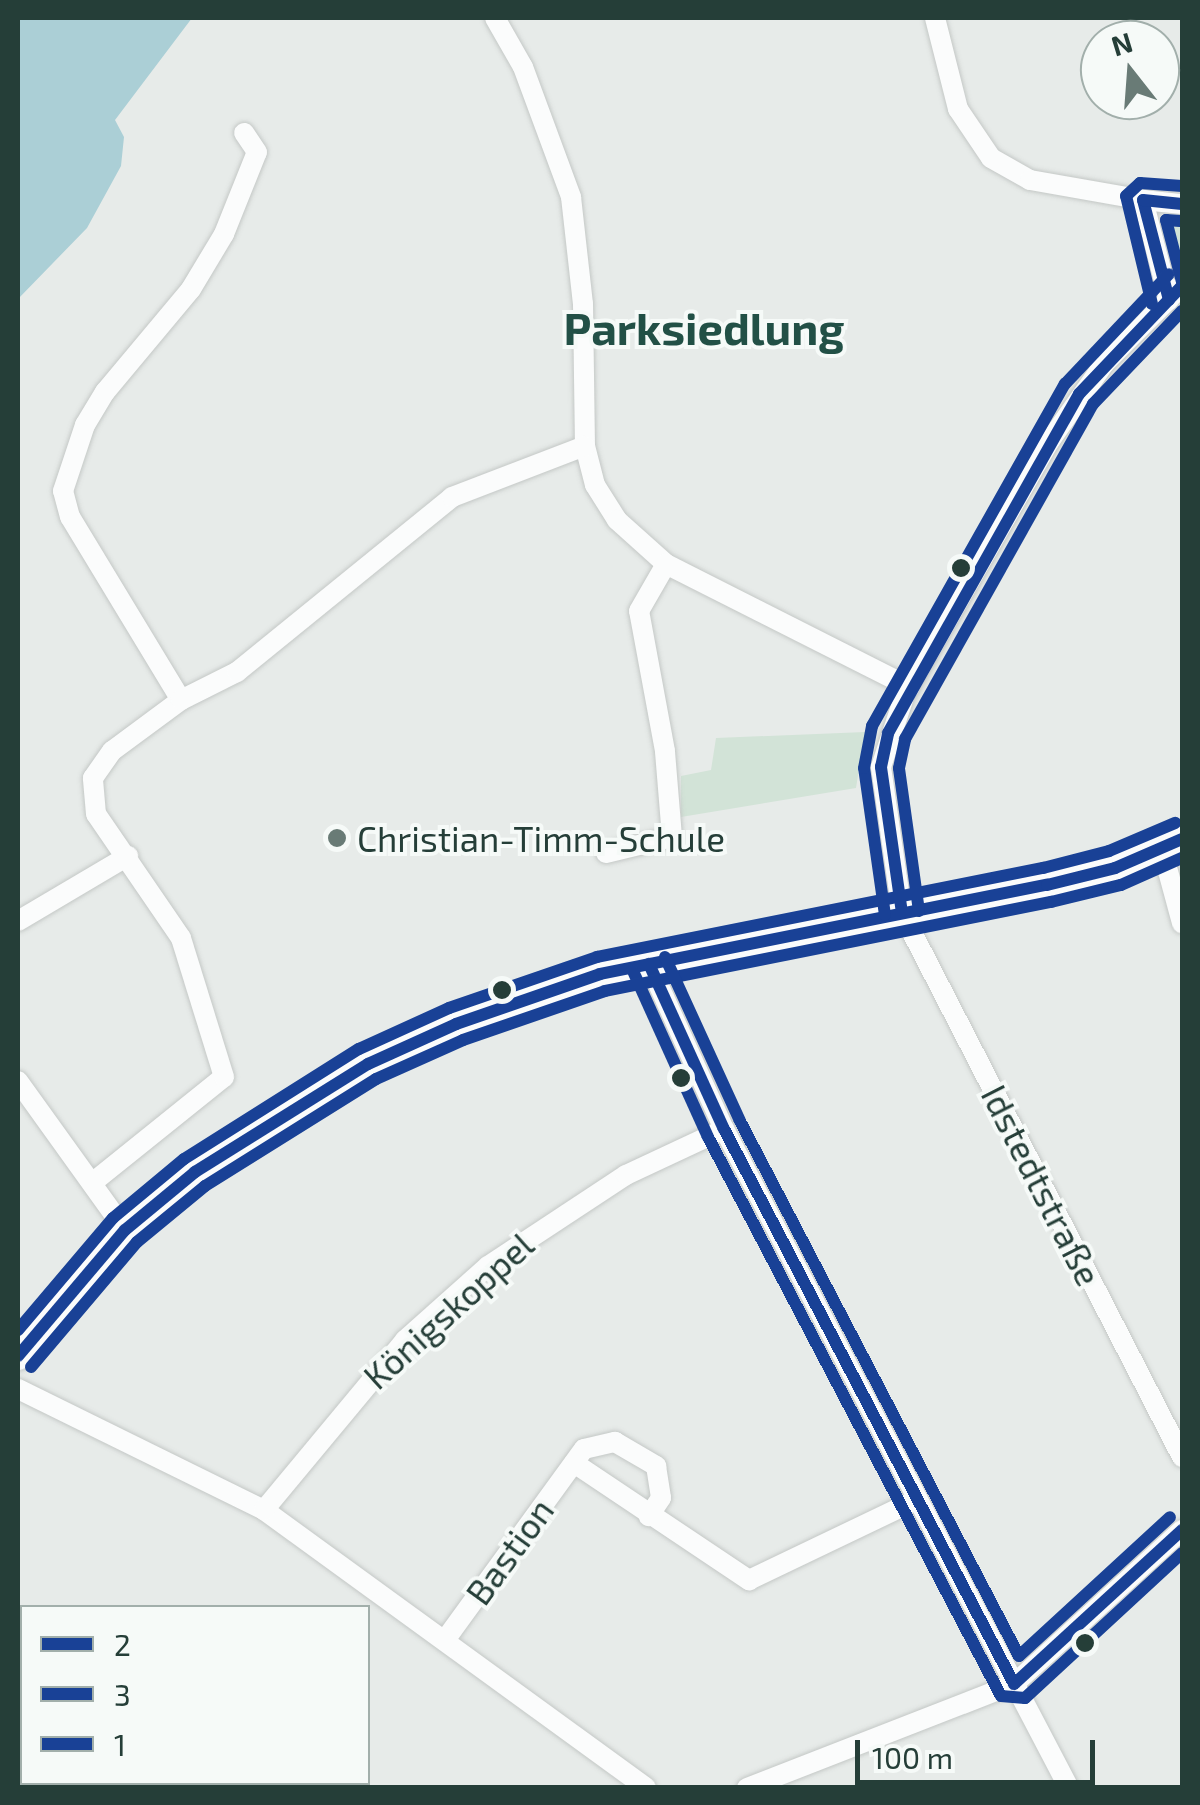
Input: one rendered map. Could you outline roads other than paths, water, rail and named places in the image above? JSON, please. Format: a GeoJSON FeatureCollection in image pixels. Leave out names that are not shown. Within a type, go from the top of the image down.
{"type":"FeatureCollection","features":[{"type":"Feature","properties":{"kind":"main road"},"geometry":{"type":"LineString","coordinates":[[18,1356],[125,1230],[195,1172],[368,1064],[547,988],[1046,885],[1172,844]]}},
{"type":"Feature","properties":{"kind":"street"},"geometry":{"type":"LineString","coordinates":[[495,18],[528,78],[570,197],[583,304],[585,446],[595,485],[617,520],[666,564],[910,687]]}},
{"type":"Feature","properties":{"kind":"street"},"geometry":{"type":"LineString","coordinates":[[936,18],[958,109],[991,158],[1030,180],[1182,204]]}},
{"type":"Feature","properties":{"kind":"street"},"geometry":{"type":"LineString","coordinates":[[181,700],[70,517],[63,490],[85,425],[105,392],[191,289],[224,234],[257,152],[244,132]]}},
{"type":"Feature","properties":{"kind":"street"},"geometry":{"type":"LineString","coordinates":[[1143,200],[1176,293]]}},
{"type":"Feature","properties":{"kind":"street","name":"Idstedtstraße"},"geometry":{"type":"LineString","coordinates":[[1176,293],[1079,394],[910,687],[888,733],[881,767],[902,912],[1182,1456]]}},
{"type":"Feature","properties":{"kind":"street"},"geometry":{"type":"LineString","coordinates":[[92,1183],[224,1078],[181,938],[96,814],[93,778],[112,751],[181,700],[237,672],[452,497],[585,446]]}},
{"type":"Feature","properties":{"kind":"street"},"geometry":{"type":"LineString","coordinates":[[606,853],[672,837],[666,751],[640,611],[666,564]]}},
{"type":"Feature","properties":{"kind":"street"},"geometry":{"type":"LineString","coordinates":[[1172,844],[1182,923]]}},
{"type":"Feature","properties":{"kind":"street"},"geometry":{"type":"LineString","coordinates":[[18,922],[128,856]]}},
{"type":"Feature","properties":{"kind":"street"},"geometry":{"type":"LineString","coordinates":[[649,964],[724,1129],[1068,1788]]}},
{"type":"Feature","properties":{"kind":"street"},"geometry":{"type":"LineString","coordinates":[[18,1081],[125,1230]]}},
{"type":"Feature","properties":{"kind":"street","name":"Königskoppel"},"geometry":{"type":"LineString","coordinates":[[264,1510],[405,1340],[488,1266],[612,1183],[724,1129]]}},
{"type":"Feature","properties":{"kind":"street"},"geometry":{"type":"LineString","coordinates":[[18,1389],[264,1510],[646,1788]]}},
{"type":"Feature","properties":{"kind":"street","name":"Bastion"},"geometry":{"type":"LineString","coordinates":[[445,1640],[574,1463],[598,1442],[642,1453],[664,1483],[649,1516]]}},
{"type":"Feature","properties":{"kind":"street","name":"Bastion"},"geometry":{"type":"LineString","coordinates":[[574,1463],[749,1580],[918,1499]]}},
{"type":"Feature","properties":{"kind":"street"},"geometry":{"type":"LineString","coordinates":[[747,1788],[1014,1684],[1182,1530]]}},
{"type":"Feature","properties":{"kind":"water"},"geometry":{"type":"Polygon","coordinates":[[[18,18],[192,18],[115,120],[124,137],[121,166],[87,228],[18,299],[18,18]]]}},
{"type":"Feature","properties":{"kind":"place","name":"Christian-Timm-Schule"},"geometry":{"type":"Point","coordinates":[337,838]}},
{"type":"Feature","properties":{"kind":"district","name":"Parksiedlung"},"geometry":{"type":"Point","coordinates":[704,328]}}]}
